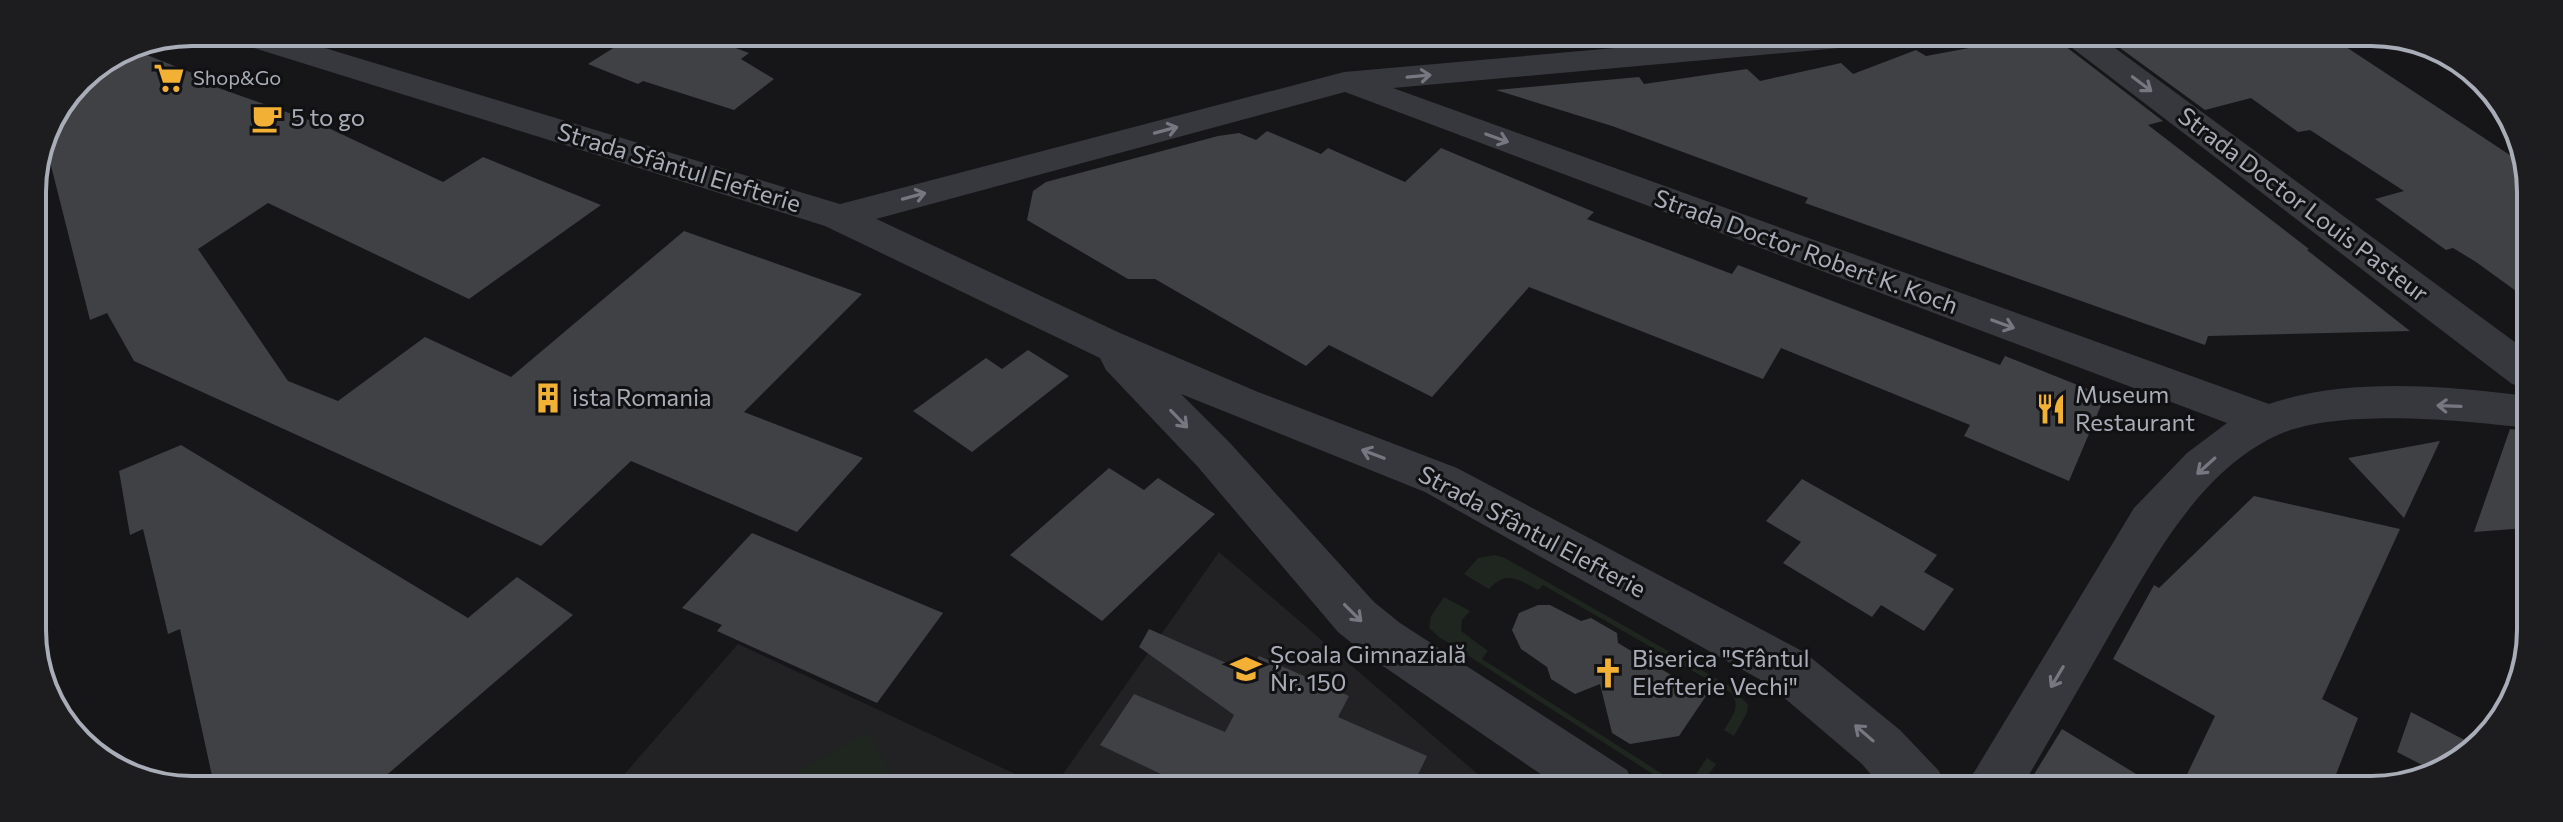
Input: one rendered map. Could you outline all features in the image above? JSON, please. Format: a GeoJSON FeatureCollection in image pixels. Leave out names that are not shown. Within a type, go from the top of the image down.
{"type":"FeatureCollection","features":[{"type":"Feature","properties":{"kind":"street","name":"Strada Sfântul Elefterie"},"geometry":{"type":"LineString","coordinates":[[283,46],[839,217],[1105,343],[1243,403],[1441,480],[1786,668],[1881,747],[1907,776]]}},
{"type":"Feature","properties":{"kind":"street"},"geometry":{"type":"LineString","coordinates":[[839,217],[1344,82],[1749,46]]}},
{"type":"Feature","properties":{"kind":"street","name":"Strada Doctor Louis Pasteur"},"geometry":{"type":"LineString","coordinates":[[2091,46],[2517,366]]}},
{"type":"Feature","properties":{"kind":"street","name":"Strada Doctor Robert K. Koch"},"geometry":{"type":"LineString","coordinates":[[1344,82],[2267,421]]}},
{"type":"Feature","properties":{"kind":"street","name":"Strada Sfântul Elefterie"},"geometry":{"type":"LineString","coordinates":[[1105,343],[1214,455],[1356,617],[1382,638],[1589,776]]}},
{"type":"Feature","properties":{"kind":"street"},"geometry":{"type":"LineString","coordinates":[[1999,776],[2151,521],[2209,463],[2267,421],[2359,405],[2497,407],[2517,410]]}},
{"type":"Feature","properties":{"kind":"shaded area","name":"Școala Gimnazială Nr. 150"},"geometry":{"type":"Polygon","coordinates":[[[1219,552],[1480,776],[1062,776],[1219,552]]]}},
{"type":"Feature","properties":{"kind":"shaded area"},"geometry":{"type":"Polygon","coordinates":[[[1495,555],[1733,688],[1748,705],[1734,736],[1724,730],[1736,703],[1731,693],[1543,585],[1538,590],[1507,578],[1489,589],[1464,574],[1478,558],[1495,555]]]}},
{"type":"Feature","properties":{"kind":"shaded area"},"geometry":{"type":"Polygon","coordinates":[[[1444,597],[1470,611],[1462,620],[1461,631],[1488,651],[1482,659],[1667,776],[1656,776],[1439,637],[1429,628],[1431,616],[1444,597]]]}},
{"type":"Feature","properties":{"kind":"shaded area"},"geometry":{"type":"Polygon","coordinates":[[[738,644],[1020,776],[623,776],[738,644]]]}},
{"type":"Feature","properties":{"kind":"shaded area"},"geometry":{"type":"Polygon","coordinates":[[[867,732],[894,776],[790,776],[867,732]]]}},
{"type":"Feature","properties":{"kind":"shaded area"},"geometry":{"type":"Polygon","coordinates":[[[1707,758],[1716,764],[1707,776],[1692,776],[1707,758]]]}},
{"type":"Feature","properties":{"kind":"building"},"geometry":{"type":"Polygon","coordinates":[[[616,46],[730,46],[749,53],[741,59],[774,79],[734,110],[643,81],[638,84],[588,64],[616,46]]]}},
{"type":"Feature","properties":{"kind":"building"},"geometry":{"type":"Polygon","coordinates":[[[1980,46],[2065,46],[2163,121],[2148,125],[2410,331],[2208,336],[2205,345],[1805,203],[1808,198],[1612,126],[1496,90],[1639,77],[1644,84],[1747,69],[1760,81],[1841,63],[1853,74],[1916,50],[1926,56],[1980,46]]]}},
{"type":"Feature","properties":{"kind":"building"},"geometry":{"type":"Polygon","coordinates":[[[2117,46],[2345,46],[2513,157],[2517,182],[2517,292],[2453,248],[2446,250],[2375,199],[2404,191],[2310,130],[2298,132],[2251,98],[2205,110],[2117,46]]]}},
{"type":"Feature","properties":{"kind":"building"},"geometry":{"type":"Polygon","coordinates":[[[145,54],[202,77],[196,80],[320,124],[443,182],[483,157],[601,205],[469,299],[268,203],[198,249],[288,381],[338,401],[425,337],[511,377],[684,231],[862,294],[744,412],[863,458],[797,532],[631,461],[541,546],[134,361],[107,313],[90,320],[50,160],[61,127],[82,96],[111,71],[145,54]]]}},
{"type":"Feature","properties":{"kind":"building"},"geometry":{"type":"Polygon","coordinates":[[[1267,131],[1321,154],[1328,148],[1405,182],[1441,148],[1594,212],[1587,219],[1732,274],[1738,265],[2000,365],[2005,356],[2105,396],[2069,481],[1964,436],[1970,425],[1781,348],[1763,379],[1529,287],[1432,397],[1329,345],[1306,366],[1155,279],[1128,279],[1027,220],[1033,191],[1046,182],[1218,136],[1239,133],[1256,140],[1267,131]]]}},
{"type":"Feature","properties":{"kind":"building"},"geometry":{"type":"Polygon","coordinates":[[[1028,350],[1069,376],[972,452],[913,411],[986,358],[1002,369],[1028,350]]]}},
{"type":"Feature","properties":{"kind":"building"},"geometry":{"type":"Polygon","coordinates":[[[2510,429],[2517,430],[2517,529],[2474,532],[2510,429]]]}},
{"type":"Feature","properties":{"kind":"building"},"geometry":{"type":"Polygon","coordinates":[[[2440,441],[2404,518],[2348,458],[2440,441]]]}},
{"type":"Feature","properties":{"kind":"building"},"geometry":{"type":"Polygon","coordinates":[[[181,445],[468,618],[517,577],[573,615],[385,776],[212,776],[180,629],[168,634],[143,529],[130,535],[119,471],[181,445]]]}},
{"type":"Feature","properties":{"kind":"building"},"geometry":{"type":"Polygon","coordinates":[[[1109,468],[1144,490],[1158,478],[1215,514],[1102,621],[1010,555],[1109,468]]]}},
{"type":"Feature","properties":{"kind":"building"},"geometry":{"type":"Polygon","coordinates":[[[1802,479],[1937,555],[1924,572],[1954,589],[1924,631],[1881,605],[1872,617],[1783,563],[1801,542],[1766,521],[1802,479]]]}},
{"type":"Feature","properties":{"kind":"building"},"geometry":{"type":"Polygon","coordinates":[[[2254,496],[2400,529],[2322,699],[2358,718],[2335,776],[2186,776],[2215,716],[2113,659],[2154,585],[2159,588],[2254,496]]]}},
{"type":"Feature","properties":{"kind":"building"},"geometry":{"type":"Polygon","coordinates":[[[752,533],[943,613],[877,703],[717,631],[722,625],[682,608],[752,533]]]}},
{"type":"Feature","properties":{"kind":"building","name":"Biserica \"Sfântul Elefterie Vechi\""},"geometry":{"type":"Polygon","coordinates":[[[1538,605],[1550,605],[1581,621],[1591,618],[1617,633],[1618,643],[1706,696],[1679,736],[1630,744],[1612,733],[1600,684],[1575,694],[1551,679],[1547,667],[1521,649],[1512,630],[1519,613],[1538,605]]]}},
{"type":"Feature","properties":{"kind":"building"},"geometry":{"type":"Polygon","coordinates":[[[1149,629],[1249,673],[1259,656],[1349,696],[1338,717],[1427,756],[1417,776],[1165,776],[1100,745],[1134,694],[1225,732],[1234,715],[1139,647],[1149,629]]]}},
{"type":"Feature","properties":{"kind":"building"},"geometry":{"type":"Polygon","coordinates":[[[2411,712],[2466,741],[2424,766],[2397,752],[2411,712]]]}},
{"type":"Feature","properties":{"kind":"building"},"geometry":{"type":"Polygon","coordinates":[[[2062,729],[2140,776],[2033,776],[2062,729]]]}},
{"type":"Feature","properties":{"kind":"place","name":"Shop&Go"},"geometry":{"type":"Point","coordinates":[169,78]}},
{"type":"Feature","properties":{"kind":"place","name":"5 to go"},"geometry":{"type":"Point","coordinates":[267,118]}},
{"type":"Feature","properties":{"kind":"place","name":"ista Romania"},"geometry":{"type":"Point","coordinates":[548,398]}},
{"type":"Feature","properties":{"kind":"place","name":"Museum Restaurant"},"geometry":{"type":"Point","coordinates":[2051,409]}},
{"type":"Feature","properties":{"kind":"place","name":"Școala Gimnazială Nr. 150"},"geometry":{"type":"Point","coordinates":[1246,669]}},
{"type":"Feature","properties":{"kind":"place","name":"Biserica \"Sfântul Elefterie Vechi\""},"geometry":{"type":"Point","coordinates":[1608,673]}}]}
